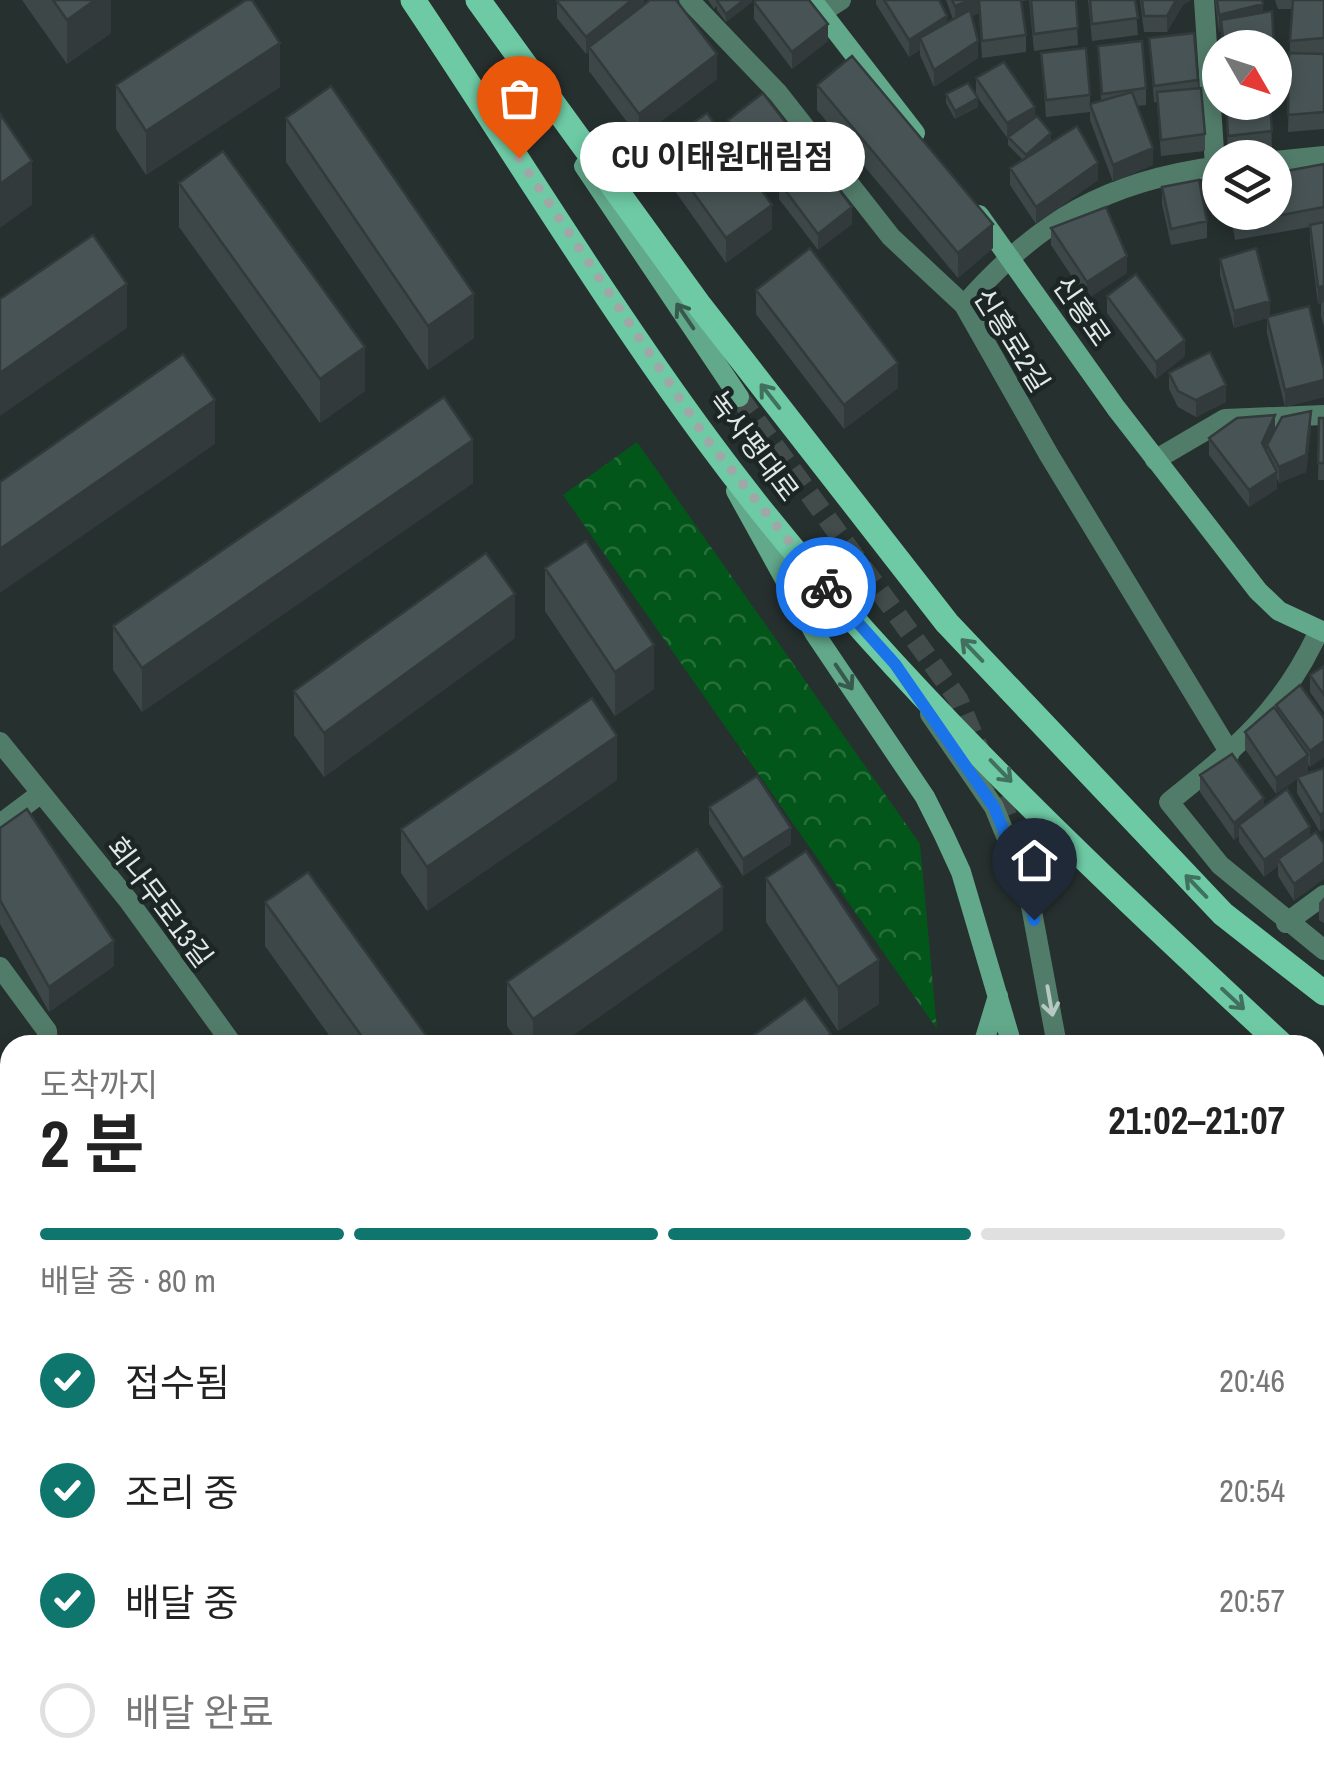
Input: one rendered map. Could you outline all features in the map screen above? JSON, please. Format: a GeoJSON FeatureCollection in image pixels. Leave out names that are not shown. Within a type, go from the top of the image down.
{"type":"FeatureCollection","features":[{"type":"Feature","properties":{"kind":"main road","name":"녹사평대로"},"geometry":{"type":"LineString","coordinates":[[413,0],[708,441],[856,624],[1143,916],[1271,1035]]}},
{"type":"Feature","properties":{"kind":"main road","name":"녹사평대로"},"geometry":{"type":"LineString","coordinates":[[476,0],[700,306],[947,624],[1222,914],[1324,992]]}},
{"type":"Feature","properties":{"kind":"main road"},"geometry":{"type":"LineString","coordinates":[[476,0],[739,397]]}},
{"type":"Feature","properties":{"kind":"main road"},"geometry":{"type":"LineString","coordinates":[[817,6],[925,145]]}},
{"type":"Feature","properties":{"kind":"main road","name":"신흥로"},"geometry":{"type":"LineString","coordinates":[[971,204],[1155,460],[1258,592],[1278,612],[1321,632]]}},
{"type":"Feature","properties":{"kind":"main road"},"geometry":{"type":"LineString","coordinates":[[708,441],[815,634],[925,797],[961,872],[1009,1035]]}},
{"type":"Feature","properties":{"kind":"main road"},"geometry":{"type":"LineString","coordinates":[[985,1035],[998,994]]}},
{"type":"Feature","properties":{"kind":"street","name":"신흥로2길"},"geometry":{"type":"LineString","coordinates":[[689,0],[778,93],[891,237],[964,305],[1049,454],[1230,752]]}},
{"type":"Feature","properties":{"kind":"street"},"geometry":{"type":"LineString","coordinates":[[817,6],[840,0]]}},
{"type":"Feature","properties":{"kind":"street"},"geometry":{"type":"LineString","coordinates":[[1204,0],[1215,140]]}},
{"type":"Feature","properties":{"kind":"street"},"geometry":{"type":"LineString","coordinates":[[1292,159],[1324,156]]}},
{"type":"Feature","properties":{"kind":"street"},"geometry":{"type":"LineString","coordinates":[[964,305],[1008,255],[1067,212],[1131,185],[1202,169]]}},
{"type":"Feature","properties":{"kind":"street"},"geometry":{"type":"LineString","coordinates":[[1155,460],[1225,420],[1324,415]]}},
{"type":"Feature","properties":{"kind":"street"},"geometry":{"type":"LineString","coordinates":[[1321,632],[1295,681],[1230,752],[1169,802],[1220,865],[1286,923],[1324,950]]}},
{"type":"Feature","properties":{"kind":"street"},"geometry":{"type":"LineString","coordinates":[[895,664],[994,807],[1028,890],[1055,1035]]}},
{"type":"Feature","properties":{"kind":"street","name":"회나무로13길"},"geometry":{"type":"LineString","coordinates":[[0,742],[128,900],[226,1035]]}},
{"type":"Feature","properties":{"kind":"street"},"geometry":{"type":"LineString","coordinates":[[0,824],[40,794]]}},
{"type":"Feature","properties":{"kind":"street"},"geometry":{"type":"LineString","coordinates":[[1286,923],[1324,895]]}},
{"type":"Feature","properties":{"kind":"street"},"geometry":{"type":"LineString","coordinates":[[0,966],[47,1035]]}},
{"type":"Feature","properties":{"kind":"green space"},"geometry":{"type":"Polygon","coordinates":[[[637,442],[920,844],[937,1029],[563,495],[637,442]]]}},
{"type":"Feature","properties":{"kind":"building"},"geometry":{"type":"Polygon","coordinates":[[[53,0],[95,0],[67,20],[53,0]]]}},
{"type":"Feature","properties":{"kind":"building"},"geometry":{"type":"Polygon","coordinates":[[[246,0],[252,0],[280,43],[146,131],[116,85],[246,0]]]}},
{"type":"Feature","properties":{"kind":"building"},"geometry":{"type":"Polygon","coordinates":[[[558,0],[632,0],[586,37],[558,0]]]}},
{"type":"Feature","properties":{"kind":"building"},"geometry":{"type":"Polygon","coordinates":[[[650,0],[676,0],[717,54],[639,114],[589,47],[650,0]]]}},
{"type":"Feature","properties":{"kind":"building"},"geometry":{"type":"Polygon","coordinates":[[[718,0],[744,0],[726,14],[718,0]]]}},
{"type":"Feature","properties":{"kind":"building"},"geometry":{"type":"Polygon","coordinates":[[[809,0],[828,24],[792,52],[754,2],[809,0]]]}},
{"type":"Feature","properties":{"kind":"building"},"geometry":{"type":"Polygon","coordinates":[[[884,0],[939,0],[947,16],[909,40],[884,0]]]}},
{"type":"Feature","properties":{"kind":"building"},"geometry":{"type":"Polygon","coordinates":[[[979,0],[1021,0],[1026,35],[982,41],[979,0]]]}},
{"type":"Feature","properties":{"kind":"building"},"geometry":{"type":"Polygon","coordinates":[[[1031,0],[1076,0],[1078,28],[1034,34],[1031,0]]]}},
{"type":"Feature","properties":{"kind":"building"},"geometry":{"type":"Polygon","coordinates":[[[1090,0],[1135,0],[1138,18],[1092,24],[1090,0]]]}},
{"type":"Feature","properties":{"kind":"building"},"geometry":{"type":"Polygon","coordinates":[[[1142,0],[1176,0],[1167,16],[1144,16],[1142,0]]]}},
{"type":"Feature","properties":{"kind":"building"},"geometry":{"type":"Polygon","coordinates":[[[1217,0],[1262,0],[1263,4],[1219,15],[1217,0]]]}},
{"type":"Feature","properties":{"kind":"building"},"geometry":{"type":"Polygon","coordinates":[[[1293,0],[1324,0],[1324,38],[1292,41],[1293,0]]]}},
{"type":"Feature","properties":{"kind":"building"},"geometry":{"type":"Polygon","coordinates":[[[970,10],[978,41],[934,70],[920,38],[970,10]]]}},
{"type":"Feature","properties":{"kind":"building"},"geometry":{"type":"Polygon","coordinates":[[[1272,11],[1273,30],[1222,30],[1221,20],[1272,11]]]}},
{"type":"Feature","properties":{"kind":"building"},"geometry":{"type":"Polygon","coordinates":[[[1194,33],[1198,80],[1154,86],[1149,38],[1194,33]]]}},
{"type":"Feature","properties":{"kind":"building"},"geometry":{"type":"Polygon","coordinates":[[[1142,41],[1146,88],[1102,94],[1098,46],[1142,41]]]}},
{"type":"Feature","properties":{"kind":"building"},"geometry":{"type":"Polygon","coordinates":[[[1086,48],[1090,95],[1046,100],[1041,53],[1086,48]]]}},
{"type":"Feature","properties":{"kind":"building"},"geometry":{"type":"Polygon","coordinates":[[[1292,53],[1324,54],[1324,112],[1292,115],[1292,53]]]}},
{"type":"Feature","properties":{"kind":"building"},"geometry":{"type":"Polygon","coordinates":[[[852,56],[993,224],[958,253],[817,85],[852,56]]]}},
{"type":"Feature","properties":{"kind":"building"},"geometry":{"type":"Polygon","coordinates":[[[1004,62],[1035,107],[1007,123],[976,78],[1004,62]]]}},
{"type":"Feature","properties":{"kind":"building"},"geometry":{"type":"Polygon","coordinates":[[[968,83],[978,98],[955,111],[946,94],[968,83]]]}},
{"type":"Feature","properties":{"kind":"building"},"geometry":{"type":"Polygon","coordinates":[[[331,86],[474,294],[428,326],[286,118],[331,86]]]}},
{"type":"Feature","properties":{"kind":"building"},"geometry":{"type":"Polygon","coordinates":[[[1201,88],[1205,134],[1161,140],[1157,92],[1201,88]]]}},
{"type":"Feature","properties":{"kind":"building"},"geometry":{"type":"Polygon","coordinates":[[[1132,92],[1153,148],[1113,165],[1090,104],[1132,92]]]}},
{"type":"Feature","properties":{"kind":"building"},"geometry":{"type":"Polygon","coordinates":[[[763,93],[802,144],[767,171],[728,120],[763,93]]]}},
{"type":"Feature","properties":{"kind":"building"},"geometry":{"type":"Polygon","coordinates":[[[707,113],[772,205],[726,238],[660,146],[707,113]]]}},
{"type":"Feature","properties":{"kind":"building"},"geometry":{"type":"Polygon","coordinates":[[[0,114],[32,161],[0,184],[0,114]]]}},
{"type":"Feature","properties":{"kind":"building"},"geometry":{"type":"Polygon","coordinates":[[[1037,116],[1051,133],[1026,155],[1008,137],[1037,116]]]}},
{"type":"Feature","properties":{"kind":"building"},"geometry":{"type":"Polygon","coordinates":[[[1227,120],[1271,120],[1272,131],[1228,136],[1227,120]]]}},
{"type":"Feature","properties":{"kind":"building"},"geometry":{"type":"Polygon","coordinates":[[[1077,126],[1098,163],[1036,207],[1010,168],[1077,126]]]}},
{"type":"Feature","properties":{"kind":"building"},"geometry":{"type":"Polygon","coordinates":[[[223,151],[365,347],[320,379],[179,183],[223,151]]]}},
{"type":"Feature","properties":{"kind":"building"},"geometry":{"type":"Polygon","coordinates":[[[814,156],[852,207],[818,234],[779,182],[814,156]]]}},
{"type":"Feature","properties":{"kind":"building"},"geometry":{"type":"Polygon","coordinates":[[[1324,164],[1324,207],[1292,213],[1292,170],[1324,164]]]}},
{"type":"Feature","properties":{"kind":"building"},"geometry":{"type":"Polygon","coordinates":[[[1199,180],[1202,222],[1171,229],[1162,187],[1199,180]]]}},
{"type":"Feature","properties":{"kind":"building"},"geometry":{"type":"Polygon","coordinates":[[[1106,207],[1127,256],[1087,282],[1051,228],[1106,207]]]}},
{"type":"Feature","properties":{"kind":"building"},"geometry":{"type":"Polygon","coordinates":[[[1324,222],[1324,286],[1318,287],[1310,225],[1324,222]]]}},
{"type":"Feature","properties":{"kind":"building"},"geometry":{"type":"Polygon","coordinates":[[[93,235],[127,284],[0,373],[0,299],[93,235]]]}},
{"type":"Feature","properties":{"kind":"building"},"geometry":{"type":"Polygon","coordinates":[[[810,248],[898,363],[844,405],[756,290],[810,248]]]}},
{"type":"Feature","properties":{"kind":"building"},"geometry":{"type":"Polygon","coordinates":[[[1256,248],[1270,301],[1234,311],[1220,259],[1256,248]]]}},
{"type":"Feature","properties":{"kind":"building"},"geometry":{"type":"Polygon","coordinates":[[[1136,274],[1185,340],[1156,362],[1107,296],[1136,274]]]}},
{"type":"Feature","properties":{"kind":"building"},"geometry":{"type":"Polygon","coordinates":[[[1309,306],[1324,380],[1285,390],[1267,317],[1309,306]]]}},
{"type":"Feature","properties":{"kind":"building"},"geometry":{"type":"Polygon","coordinates":[[[1210,352],[1226,385],[1196,400],[1178,391],[1169,373],[1210,352]]]}},
{"type":"Feature","properties":{"kind":"building"},"geometry":{"type":"Polygon","coordinates":[[[183,354],[215,400],[0,549],[0,482],[183,354]]]}},
{"type":"Feature","properties":{"kind":"building"},"geometry":{"type":"Polygon","coordinates":[[[444,397],[473,440],[142,668],[113,626],[444,397]]]}},
{"type":"Feature","properties":{"kind":"building"},"geometry":{"type":"Polygon","coordinates":[[[1311,411],[1306,455],[1279,467],[1267,445],[1282,417],[1311,411]]]}},
{"type":"Feature","properties":{"kind":"building"},"geometry":{"type":"Polygon","coordinates":[[[1275,415],[1262,443],[1277,472],[1249,490],[1209,438],[1237,418],[1275,415]]]}},
{"type":"Feature","properties":{"kind":"building"},"geometry":{"type":"Polygon","coordinates":[[[1319,418],[1324,418],[1324,463],[1318,463],[1319,418]]]}},
{"type":"Feature","properties":{"kind":"building"},"geometry":{"type":"Polygon","coordinates":[[[586,541],[654,645],[615,672],[545,568],[586,541]]]}},
{"type":"Feature","properties":{"kind":"building"},"geometry":{"type":"Polygon","coordinates":[[[486,553],[515,594],[324,733],[294,691],[486,553]]]}},
{"type":"Feature","properties":{"kind":"building"},"geometry":{"type":"Polygon","coordinates":[[[1324,666],[1324,695],[1310,675],[1324,666]]]}},
{"type":"Feature","properties":{"kind":"building"},"geometry":{"type":"Polygon","coordinates":[[[1300,685],[1324,718],[1324,741],[1310,751],[1276,705],[1300,685]]]}},
{"type":"Feature","properties":{"kind":"building"},"geometry":{"type":"Polygon","coordinates":[[[592,698],[617,736],[427,867],[401,829],[592,698]]]}},
{"type":"Feature","properties":{"kind":"building"},"geometry":{"type":"Polygon","coordinates":[[[1274,707],[1308,755],[1276,778],[1245,732],[1274,707]]]}},
{"type":"Feature","properties":{"kind":"building"},"geometry":{"type":"Polygon","coordinates":[[[1232,754],[1264,798],[1234,823],[1200,775],[1232,754]]]}},
{"type":"Feature","properties":{"kind":"building"},"geometry":{"type":"Polygon","coordinates":[[[1324,768],[1324,812],[1320,815],[1297,777],[1324,768]]]}},
{"type":"Feature","properties":{"kind":"building"},"geometry":{"type":"Polygon","coordinates":[[[757,776],[791,828],[743,859],[709,807],[757,776]]]}},
{"type":"Feature","properties":{"kind":"building"},"geometry":{"type":"Polygon","coordinates":[[[1287,789],[1310,827],[1264,860],[1239,825],[1287,789]]]}},
{"type":"Feature","properties":{"kind":"building"},"geometry":{"type":"Polygon","coordinates":[[[27,809],[114,941],[49,987],[0,900],[0,828],[27,809]]]}},
{"type":"Feature","properties":{"kind":"building"},"geometry":{"type":"Polygon","coordinates":[[[1316,832],[1324,844],[1324,862],[1294,884],[1278,859],[1316,832]]]}},
{"type":"Feature","properties":{"kind":"building"},"geometry":{"type":"Polygon","coordinates":[[[697,849],[723,887],[533,1019],[507,982],[697,849]]]}},
{"type":"Feature","properties":{"kind":"building"},"geometry":{"type":"Polygon","coordinates":[[[806,851],[879,960],[838,987],[766,878],[806,851]]]}},
{"type":"Feature","properties":{"kind":"building"},"geometry":{"type":"Polygon","coordinates":[[[308,872],[426,1035],[361,1035],[265,902],[308,872]]]}},
{"type":"Feature","properties":{"kind":"building"},"geometry":{"type":"Polygon","coordinates":[[[805,998],[831,1034],[830,1035],[754,1035],[805,998]]]}},
{"type":"Feature","properties":{"kind":"tunnel"},"geometry":{"type":"LineString","coordinates":[[739,397],[958,699],[1009,820]]}},
{"type":"Feature","properties":{"kind":"way so far"},"geometry":{"type":"LineString","coordinates":[[519,158],[708,441],[826,587]]}},
{"type":"Feature","properties":{"kind":"place","name":"CU 이태원대림점"},"geometry":{"type":"Point","coordinates":[519,158]}},
{"type":"Feature","properties":{"kind":"route"},"geometry":{"type":"LineString","coordinates":[[826,587],[895,664],[994,807],[1028,890],[1034,920]]}}]}
